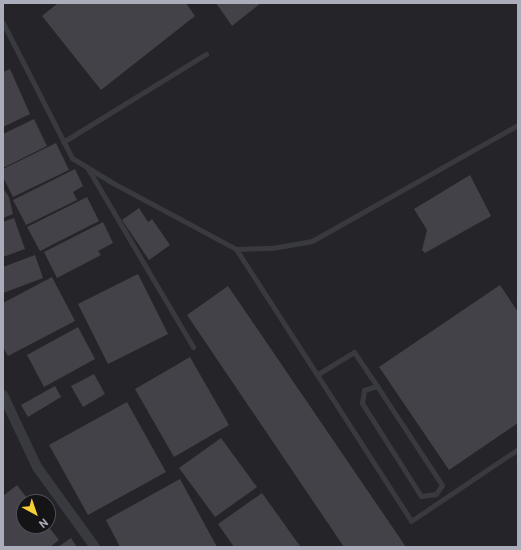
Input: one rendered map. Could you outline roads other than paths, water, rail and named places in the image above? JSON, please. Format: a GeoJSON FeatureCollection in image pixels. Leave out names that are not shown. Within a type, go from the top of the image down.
{"type":"FeatureCollection","features":[{"type":"Feature","properties":{"kind":"street"},"geometry":{"type":"LineString","coordinates":[[3,395],[37,467],[95,547]]}},
{"type":"Feature","properties":{"kind":"lane"},"geometry":{"type":"LineString","coordinates":[[3,23],[72,158],[236,248],[412,521],[518,449]]}},
{"type":"Feature","properties":{"kind":"lane"},"geometry":{"type":"LineString","coordinates":[[63,142],[206,54]]}},
{"type":"Feature","properties":{"kind":"lane"},"geometry":{"type":"LineString","coordinates":[[236,248],[272,248],[312,241],[518,125]]}},
{"type":"Feature","properties":{"kind":"lane"},"geometry":{"type":"LineString","coordinates":[[86,166],[193,347]]}},
{"type":"Feature","properties":{"kind":"lane"},"geometry":{"type":"LineString","coordinates":[[318,374],[354,352],[377,386],[442,485],[436,494],[421,496],[362,403],[364,390],[377,386]]}}]}
